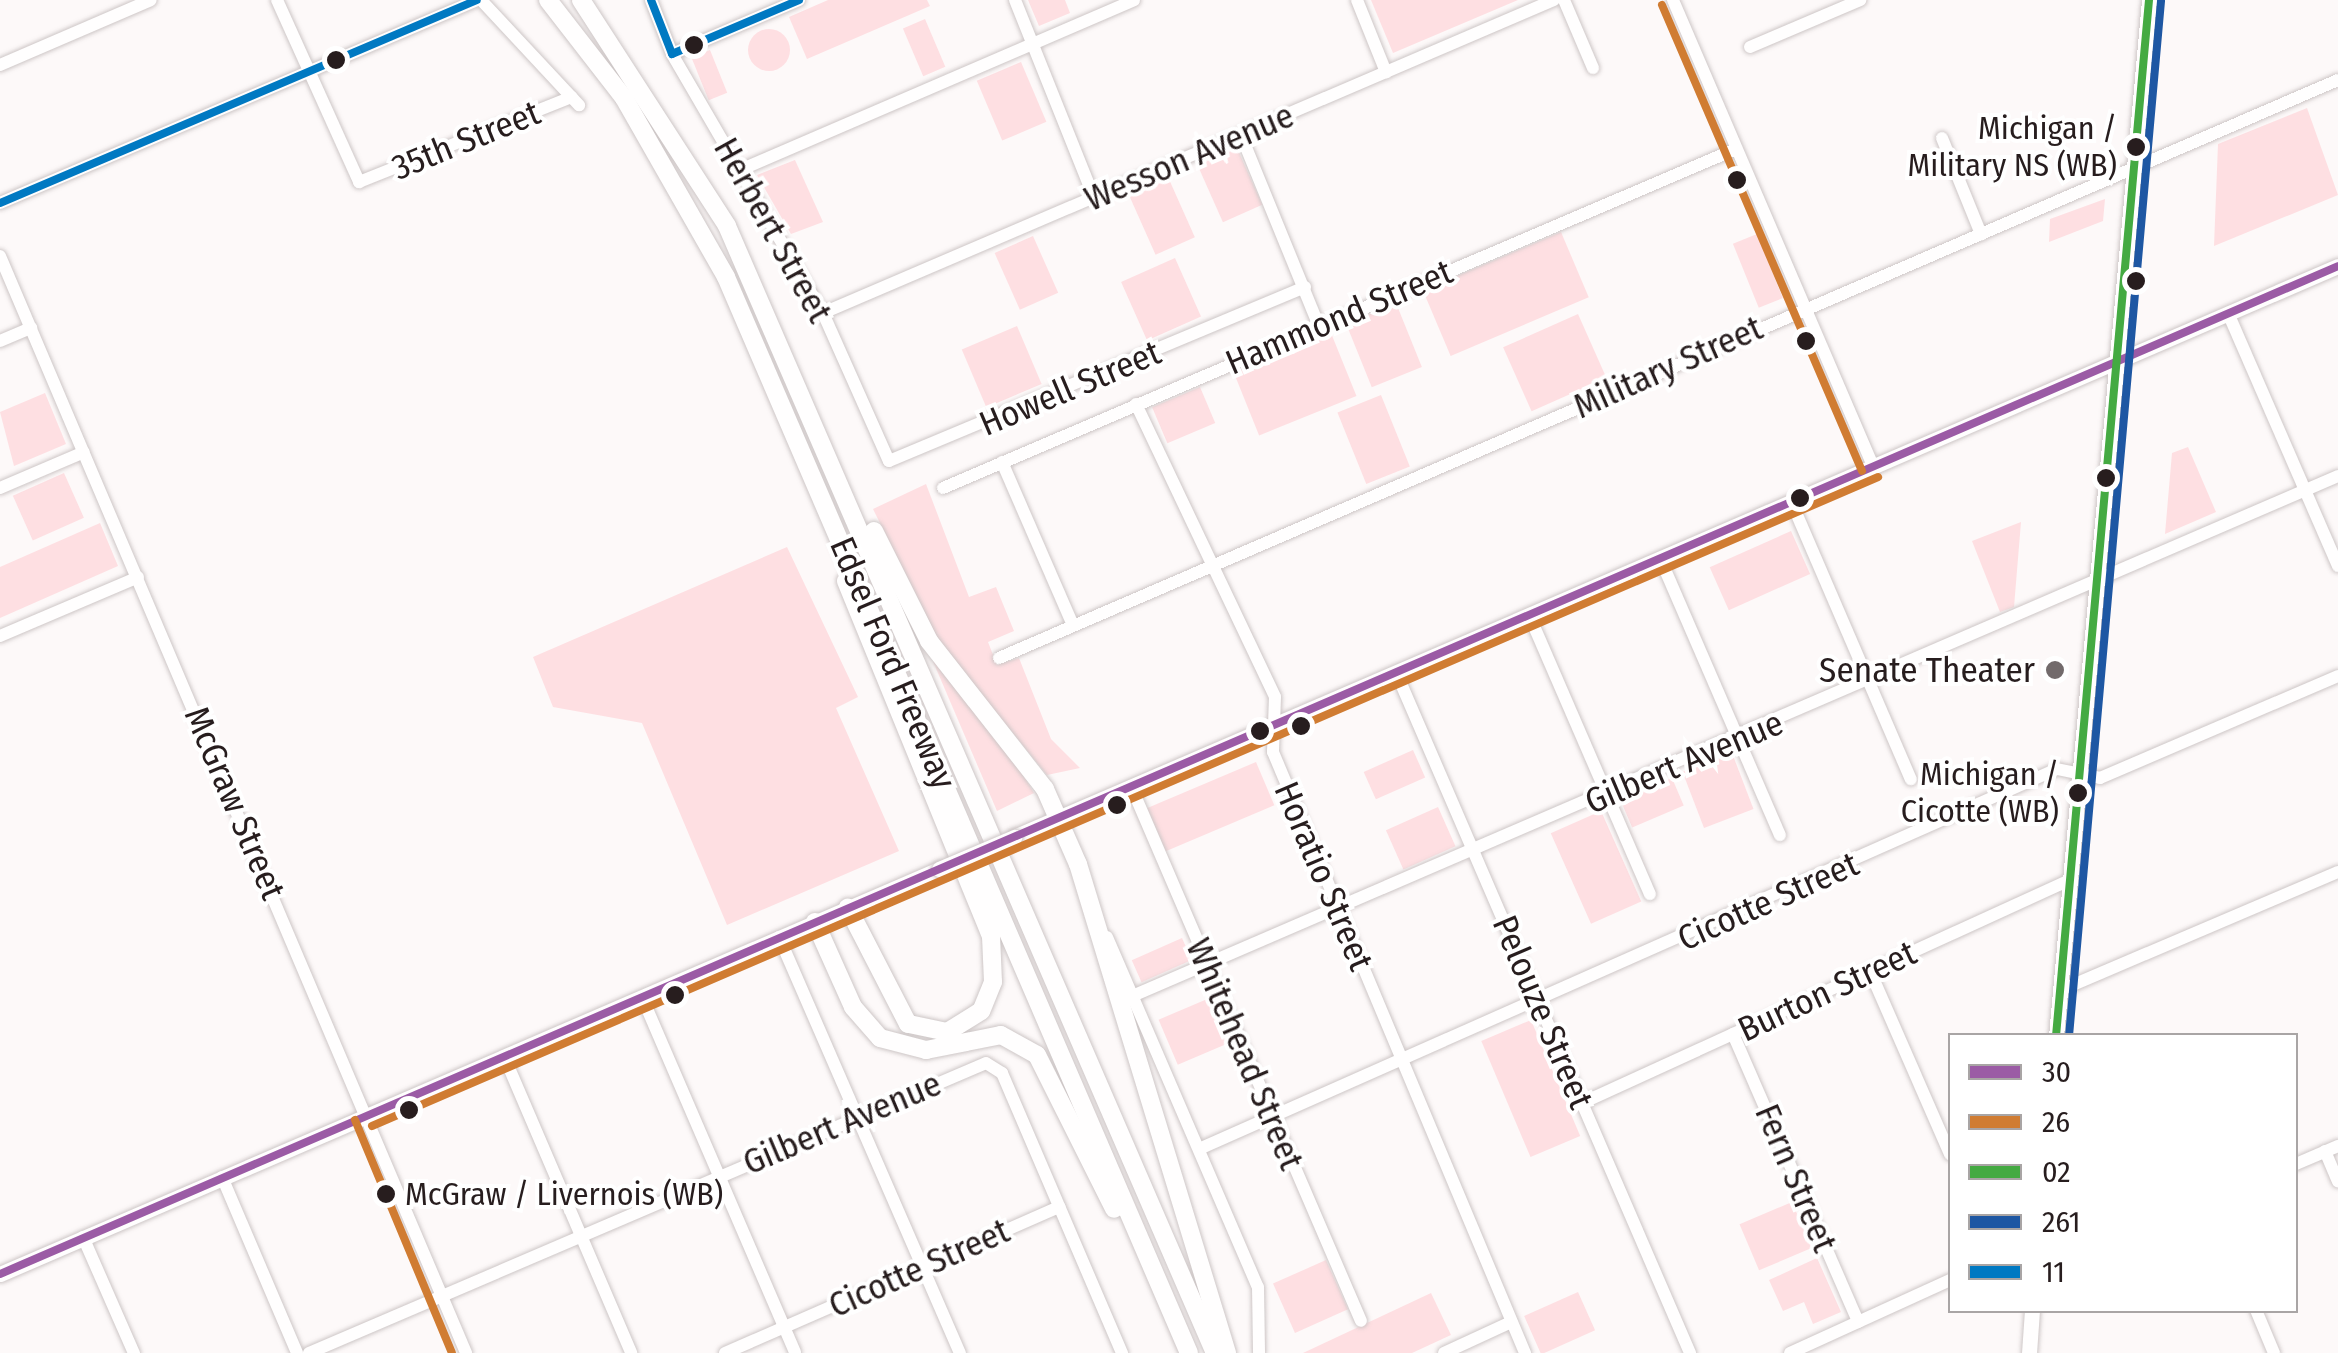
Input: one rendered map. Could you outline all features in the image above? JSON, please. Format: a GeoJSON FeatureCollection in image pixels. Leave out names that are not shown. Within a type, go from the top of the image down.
{"type":"FeatureCollection","features":[{"type":"Feature","properties":{"kind":"highway","name":"Edsel Ford Freeway"},"geometry":{"type":"LineString","coordinates":[[548,0],[686,199],[818,488],[1187,1348]]}},
{"type":"Feature","properties":{"kind":"highway","name":"Edsel Ford Freeway"},"geometry":{"type":"LineString","coordinates":[[582,0],[704,183],[825,444],[1214,1353]]}},
{"type":"Feature","properties":{"kind":"highway"},"geometry":{"type":"LineString","coordinates":[[825,444],[929,641],[1053,820],[1107,936],[1227,1353]]}},
{"type":"Feature","properties":{"kind":"highway"},"geometry":{"type":"LineString","coordinates":[[818,488],[832,547],[992,936],[992,982],[981,1012],[947,1032],[908,1024],[848,908]]}},
{"type":"Feature","properties":{"kind":"highway"},"geometry":{"type":"LineString","coordinates":[[815,922],[853,1007],[880,1038],[926,1050],[1000,1035],[1037,1055],[1187,1348]]}},
{"type":"Feature","properties":{"kind":"main road"},"geometry":{"type":"LineString","coordinates":[[2056,1033],[2121,359],[2149,0]]}},
{"type":"Feature","properties":{"kind":"main road"},"geometry":{"type":"LineString","coordinates":[[0,1274],[2338,266]]}},
{"type":"Feature","properties":{"kind":"main road"},"geometry":{"type":"LineString","coordinates":[[2028,1353],[2032,1313]]}},
{"type":"Feature","properties":{"kind":"street"},"geometry":{"type":"LineString","coordinates":[[0,65],[152,0]]}},
{"type":"Feature","properties":{"kind":"street"},"geometry":{"type":"LineString","coordinates":[[277,0],[308,72]]}},
{"type":"Feature","properties":{"kind":"street"},"geometry":{"type":"LineString","coordinates":[[0,203],[479,0]]}},
{"type":"Feature","properties":{"kind":"street","name":"35th Street"},"geometry":{"type":"LineString","coordinates":[[308,72],[360,182],[575,101],[479,0]]}},
{"type":"Feature","properties":{"kind":"street","name":"Herbert Street"},"geometry":{"type":"LineString","coordinates":[[651,0],[672,54],[823,312],[889,461]]}},
{"type":"Feature","properties":{"kind":"street"},"geometry":{"type":"LineString","coordinates":[[672,54],[799,0]]}},
{"type":"Feature","properties":{"kind":"street"},"geometry":{"type":"LineString","coordinates":[[1016,0],[1029,46],[1094,198]]}},
{"type":"Feature","properties":{"kind":"street"},"geometry":{"type":"LineString","coordinates":[[740,170],[1134,0]]}},
{"type":"Feature","properties":{"kind":"street"},"geometry":{"type":"LineString","coordinates":[[1357,0],[1386,72]]}},
{"type":"Feature","properties":{"kind":"street","name":"Wesson Avenue"},"geometry":{"type":"LineString","coordinates":[[823,312],[1554,0]]}},
{"type":"Feature","properties":{"kind":"street"},"geometry":{"type":"LineString","coordinates":[[1564,0],[1593,68]]}},
{"type":"Feature","properties":{"kind":"street"},"geometry":{"type":"LineString","coordinates":[[1673,0],[1873,466]]}},
{"type":"Feature","properties":{"kind":"street"},"geometry":{"type":"LineString","coordinates":[[1750,46],[1860,0]]}},
{"type":"Feature","properties":{"kind":"street","name":"Military Street"},"geometry":{"type":"LineString","coordinates":[[998,658],[2338,80]]}},
{"type":"Feature","properties":{"kind":"street"},"geometry":{"type":"LineString","coordinates":[[1241,135],[1319,326]]}},
{"type":"Feature","properties":{"kind":"street"},"geometry":{"type":"LineString","coordinates":[[1942,138],[1981,234]]}},
{"type":"Feature","properties":{"kind":"street","name":"Hammond Street"},"geometry":{"type":"LineString","coordinates":[[942,488],[1736,149]]}},
{"type":"Feature","properties":{"kind":"street","name":"McGraw Street"},"geometry":{"type":"LineString","coordinates":[[0,256],[466,1353]]}},
{"type":"Feature","properties":{"kind":"street","name":"Howell Street"},"geometry":{"type":"LineString","coordinates":[[889,461],[1305,287]]}},
{"type":"Feature","properties":{"kind":"street"},"geometry":{"type":"LineString","coordinates":[[2228,313],[2338,566]]}},
{"type":"Feature","properties":{"kind":"street"},"geometry":{"type":"LineString","coordinates":[[0,341],[31,328]]}},
{"type":"Feature","properties":{"kind":"street","name":"Horatio Street"},"geometry":{"type":"LineString","coordinates":[[1136,404],[1275,697],[1272,726],[1293,803],[1524,1353]]}},
{"type":"Feature","properties":{"kind":"street"},"geometry":{"type":"LineString","coordinates":[[0,488],[84,452]]}},
{"type":"Feature","properties":{"kind":"street"},"geometry":{"type":"LineString","coordinates":[[1002,462],[1073,625]]}},
{"type":"Feature","properties":{"kind":"street","name":"Gilbert Avenue"},"geometry":{"type":"LineString","coordinates":[[1137,994],[1869,683],[2338,476]]}},
{"type":"Feature","properties":{"kind":"street"},"geometry":{"type":"LineString","coordinates":[[1791,502],[1911,778]]}},
{"type":"Feature","properties":{"kind":"street"},"geometry":{"type":"LineString","coordinates":[[1660,558],[1780,835]]}},
{"type":"Feature","properties":{"kind":"street"},"geometry":{"type":"LineString","coordinates":[[0,636],[138,577]]}},
{"type":"Feature","properties":{"kind":"street"},"geometry":{"type":"LineString","coordinates":[[1530,616],[1650,894]]}},
{"type":"Feature","properties":{"kind":"street","name":"Pelouze Street"},"geometry":{"type":"LineString","coordinates":[[1396,672],[1690,1353]]}},
{"type":"Feature","properties":{"kind":"street","name":"Cicotte Street"},"geometry":{"type":"LineString","coordinates":[[1199,1149],[1540,1004],[2057,769],[2100,778],[2338,676]]}},
{"type":"Feature","properties":{"kind":"street","name":"Whitehead Street"},"geometry":{"type":"LineString","coordinates":[[1130,786],[1361,1321]]}},
{"type":"Feature","properties":{"kind":"street"},"geometry":{"type":"LineString","coordinates":[[2060,990],[2338,872]]}},
{"type":"Feature","properties":{"kind":"street","name":"Burton Street"},"geometry":{"type":"LineString","coordinates":[[1582,1103],[2072,880]]}},
{"type":"Feature","properties":{"kind":"street"},"geometry":{"type":"LineString","coordinates":[[1107,936],[1137,994],[1258,1287],[1259,1353]]}},
{"type":"Feature","properties":{"kind":"street"},"geometry":{"type":"LineString","coordinates":[[780,937],[960,1353]]}},
{"type":"Feature","properties":{"kind":"street"},"geometry":{"type":"LineString","coordinates":[[1870,972],[1948,1149]]}},
{"type":"Feature","properties":{"kind":"street"},"geometry":{"type":"LineString","coordinates":[[642,997],[795,1353]]}},
{"type":"Feature","properties":{"kind":"street","name":"Fern Street"},"geometry":{"type":"LineString","coordinates":[[1733,1034],[1858,1322]]}},
{"type":"Feature","properties":{"kind":"street"},"geometry":{"type":"LineString","coordinates":[[504,1056],[631,1353]]}},
{"type":"Feature","properties":{"kind":"street","name":"Gilbert Avenue"},"geometry":{"type":"LineString","coordinates":[[308,1353],[858,1116],[992,1063],[1059,1207]]}},
{"type":"Feature","properties":{"kind":"street"},"geometry":{"type":"LineString","coordinates":[[2298,1163],[2332,1148],[2338,1180]]}},
{"type":"Feature","properties":{"kind":"street"},"geometry":{"type":"LineString","coordinates":[[222,1177],[297,1353]]}},
{"type":"Feature","properties":{"kind":"street"},"geometry":{"type":"LineString","coordinates":[[1059,1207],[1122,1353]]}},
{"type":"Feature","properties":{"kind":"street","name":"Cicotte Street"},"geometry":{"type":"LineString","coordinates":[[724,1353],[1059,1207]]}},
{"type":"Feature","properties":{"kind":"street"},"geometry":{"type":"LineString","coordinates":[[84,1236],[134,1353]]}},
{"type":"Feature","properties":{"kind":"street"},"geometry":{"type":"LineString","coordinates":[[1790,1353],[1948,1281]]}},
{"type":"Feature","properties":{"kind":"street"},"geometry":{"type":"LineString","coordinates":[[2257,1313],[2274,1353]]}},
{"type":"Feature","properties":{"kind":"street"},"geometry":{"type":"LineString","coordinates":[[1444,1353],[1511,1322]]}},
{"type":"Feature","properties":{"kind":"shaded area"},"geometry":{"type":"Polygon","coordinates":[[[828,0],[927,0],[930,6],[807,59],[789,17],[828,0]]]}},
{"type":"Feature","properties":{"kind":"shaded area"},"geometry":{"type":"Polygon","coordinates":[[[1028,0],[1065,0],[1070,13],[1039,26],[1028,0]]]}},
{"type":"Feature","properties":{"kind":"shaded area"},"geometry":{"type":"Polygon","coordinates":[[[1371,0],[1518,0],[1393,53],[1371,0]]]}},
{"type":"Feature","properties":{"kind":"shaded area"},"geometry":{"type":"Polygon","coordinates":[[[925,19],[945,67],[923,76],[903,28],[925,19]]]}},
{"type":"Feature","properties":{"kind":"shaded area"},"geometry":{"type":"Polygon","coordinates":[[[769,29],[784,35],[790,50],[784,65],[769,71],[754,65],[748,50],[754,35],[769,29]]]}},
{"type":"Feature","properties":{"kind":"shaded area"},"geometry":{"type":"Polygon","coordinates":[[[710,50],[727,93],[709,100],[691,57],[710,50]]]}},
{"type":"Feature","properties":{"kind":"shaded area"},"geometry":{"type":"Polygon","coordinates":[[[1021,62],[1046,122],[1002,141],[977,81],[1021,62]]]}},
{"type":"Feature","properties":{"kind":"shaded area"},"geometry":{"type":"Polygon","coordinates":[[[2307,108],[2338,195],[2214,246],[2218,144],[2307,108]]]}},
{"type":"Feature","properties":{"kind":"shaded area"},"geometry":{"type":"Polygon","coordinates":[[[1237,148],[1262,205],[1223,222],[1198,165],[1237,148]]]}},
{"type":"Feature","properties":{"kind":"shaded area"},"geometry":{"type":"Polygon","coordinates":[[[795,160],[823,222],[791,234],[757,175],[795,160]]]}},
{"type":"Feature","properties":{"kind":"shaded area"},"geometry":{"type":"Polygon","coordinates":[[[1168,177],[1195,237],[1156,255],[1129,194],[1168,177]]]}},
{"type":"Feature","properties":{"kind":"shaded area"},"geometry":{"type":"Polygon","coordinates":[[[2105,199],[2103,221],[2049,242],[2050,219],[2105,199]]]}},
{"type":"Feature","properties":{"kind":"shaded area"},"geometry":{"type":"Polygon","coordinates":[[[1561,232],[1589,297],[1451,356],[1423,291],[1561,232]]]}},
{"type":"Feature","properties":{"kind":"shaded area"},"geometry":{"type":"Polygon","coordinates":[[[1757,234],[1783,298],[1759,308],[1733,244],[1757,234]]]}},
{"type":"Feature","properties":{"kind":"shaded area"},"geometry":{"type":"Polygon","coordinates":[[[1033,236],[1058,293],[1020,310],[995,253],[1033,236]]]}},
{"type":"Feature","properties":{"kind":"shaded area"},"geometry":{"type":"Polygon","coordinates":[[[1175,258],[1201,316],[1147,340],[1121,282],[1175,258]]]}},
{"type":"Feature","properties":{"kind":"shaded area"},"geometry":{"type":"Polygon","coordinates":[[[1396,303],[1422,367],[1372,387],[1346,323],[1396,303]]]}},
{"type":"Feature","properties":{"kind":"shaded area"},"geometry":{"type":"Polygon","coordinates":[[[1578,314],[1606,378],[1532,411],[1503,347],[1578,314]]]}},
{"type":"Feature","properties":{"kind":"shaded area"},"geometry":{"type":"Polygon","coordinates":[[[1017,326],[1042,384],[986,407],[962,349],[1017,326]]]}},
{"type":"Feature","properties":{"kind":"shaded area"},"geometry":{"type":"Polygon","coordinates":[[[1331,333],[1356,396],[1259,435],[1234,372],[1331,333]]]}},
{"type":"Feature","properties":{"kind":"shaded area"},"geometry":{"type":"Polygon","coordinates":[[[1200,387],[1215,423],[1167,443],[1152,407],[1200,387]]]}},
{"type":"Feature","properties":{"kind":"shaded area"},"geometry":{"type":"Polygon","coordinates":[[[45,393],[66,444],[14,466],[0,412],[45,393]]]}},
{"type":"Feature","properties":{"kind":"shaded area"},"geometry":{"type":"Polygon","coordinates":[[[1381,395],[1410,466],[1366,484],[1337,413],[1381,395]]]}},
{"type":"Feature","properties":{"kind":"shaded area"},"geometry":{"type":"Polygon","coordinates":[[[2188,447],[2216,512],[2165,534],[2172,453],[2188,447]]]}},
{"type":"Feature","properties":{"kind":"shaded area"},"geometry":{"type":"Polygon","coordinates":[[[64,473],[84,518],[33,541],[13,496],[64,473]]]}},
{"type":"Feature","properties":{"kind":"shaded area"},"geometry":{"type":"Polygon","coordinates":[[[926,484],[969,597],[996,587],[1014,631],[988,642],[997,665],[1019,658],[1051,739],[1080,768],[1047,775],[940,644],[873,509],[926,484]]]}},
{"type":"Feature","properties":{"kind":"shaded area"},"geometry":{"type":"Polygon","coordinates":[[[2021,522],[2014,607],[2000,612],[1972,541],[2021,522]]]}},
{"type":"Feature","properties":{"kind":"shaded area"},"geometry":{"type":"Polygon","coordinates":[[[100,523],[118,566],[0,618],[0,567],[100,523]]]}},
{"type":"Feature","properties":{"kind":"shaded area"},"geometry":{"type":"Polygon","coordinates":[[[1791,531],[1810,574],[1729,610],[1710,567],[1791,531]]]}},
{"type":"Feature","properties":{"kind":"shaded area"},"geometry":{"type":"Polygon","coordinates":[[[787,547],[858,697],[836,708],[899,851],[727,925],[642,723],[553,707],[533,657],[787,547]]]}},
{"type":"Feature","properties":{"kind":"shaded area"},"geometry":{"type":"Polygon","coordinates":[[[932,659],[1007,749],[1034,793],[997,811],[932,659]]]}},
{"type":"Feature","properties":{"kind":"shaded area"},"geometry":{"type":"Polygon","coordinates":[[[1413,750],[1425,777],[1376,799],[1364,772],[1413,750]]]}},
{"type":"Feature","properties":{"kind":"shaded area"},"geometry":{"type":"Polygon","coordinates":[[[1732,753],[1754,809],[1704,828],[1683,772],[1732,753]]]}},
{"type":"Feature","properties":{"kind":"shaded area"},"geometry":{"type":"Polygon","coordinates":[[[1256,762],[1274,805],[1166,851],[1147,808],[1256,762]]]}},
{"type":"Feature","properties":{"kind":"shaded area"},"geometry":{"type":"Polygon","coordinates":[[[1672,778],[1684,806],[1632,827],[1620,800],[1672,778]]]}},
{"type":"Feature","properties":{"kind":"shaded area"},"geometry":{"type":"Polygon","coordinates":[[[1438,807],[1455,846],[1403,869],[1386,830],[1438,807]]]}},
{"type":"Feature","properties":{"kind":"shaded area"},"geometry":{"type":"Polygon","coordinates":[[[1601,811],[1641,901],[1591,924],[1551,833],[1601,811]]]}},
{"type":"Feature","properties":{"kind":"shaded area"},"geometry":{"type":"Polygon","coordinates":[[[1182,938],[1192,960],[1142,982],[1132,960],[1182,938]]]}},
{"type":"Feature","properties":{"kind":"shaded area"},"geometry":{"type":"Polygon","coordinates":[[[1212,997],[1231,1042],[1178,1065],[1159,1020],[1212,997]]]}},
{"type":"Feature","properties":{"kind":"shaded area"},"geometry":{"type":"Polygon","coordinates":[[[1531,1020],[1580,1136],[1531,1157],[1481,1041],[1531,1020]]]}},
{"type":"Feature","properties":{"kind":"shaded area"},"geometry":{"type":"Polygon","coordinates":[[[1792,1202],[1812,1248],[1759,1270],[1740,1224],[1792,1202]]]}},
{"type":"Feature","properties":{"kind":"shaded area"},"geometry":{"type":"Polygon","coordinates":[[[1817,1258],[1841,1312],[1813,1324],[1804,1302],[1783,1311],[1769,1280],[1817,1258]]]}},
{"type":"Feature","properties":{"kind":"shaded area"},"geometry":{"type":"Polygon","coordinates":[[[1326,1260],[1348,1309],[1295,1333],[1273,1284],[1326,1260]]]}},
{"type":"Feature","properties":{"kind":"shaded area"},"geometry":{"type":"Polygon","coordinates":[[[1578,1292],[1595,1330],[1541,1353],[1524,1316],[1578,1292]]]}},
{"type":"Feature","properties":{"kind":"shaded area"},"geometry":{"type":"Polygon","coordinates":[[[1431,1293],[1451,1335],[1412,1353],[1303,1353],[1431,1293]]]}},
{"type":"Feature","properties":{"kind":"transit line","name":"11"},"geometry":{"type":"LineString","coordinates":[[0,203],[477,0]]}},
{"type":"Feature","properties":{"kind":"transit line","name":"11"},"geometry":{"type":"LineString","coordinates":[[651,0],[672,54],[799,0]]}},
{"type":"Feature","properties":{"kind":"transit line","name":"02"},"geometry":{"type":"LineString","coordinates":[[2056,1033],[2149,0]]}},
{"type":"Feature","properties":{"kind":"transit line","name":"261"},"geometry":{"type":"LineString","coordinates":[[2069,1033],[2161,1]]}},
{"type":"Feature","properties":{"kind":"transit line","name":"26"},"geometry":{"type":"LineString","coordinates":[[1662,5],[1862,471]]}},
{"type":"Feature","properties":{"kind":"transit line","name":"30"},"geometry":{"type":"LineString","coordinates":[[0,1274],[2338,266]]}},
{"type":"Feature","properties":{"kind":"transit line","name":"26"},"geometry":{"type":"LineString","coordinates":[[372,1126],[1878,477]]}},
{"type":"Feature","properties":{"kind":"transit line","name":"26"},"geometry":{"type":"LineString","coordinates":[[355,1120],[452,1353]]}},
{"type":"Feature","properties":{"kind":"place","name":"Michigan / Military NS (WB)"},"geometry":{"type":"Point","coordinates":[2136,147]}},
{"type":"Feature","properties":{"kind":"place","name":"Senate Theater"},"geometry":{"type":"Point","coordinates":[2055,670]}},
{"type":"Feature","properties":{"kind":"place","name":"Michigan / Cicotte (WB)"},"geometry":{"type":"Point","coordinates":[2078,793]}},
{"type":"Feature","properties":{"kind":"place","name":"McGraw / Livernois (WB)"},"geometry":{"type":"Point","coordinates":[386,1194]}}]}
